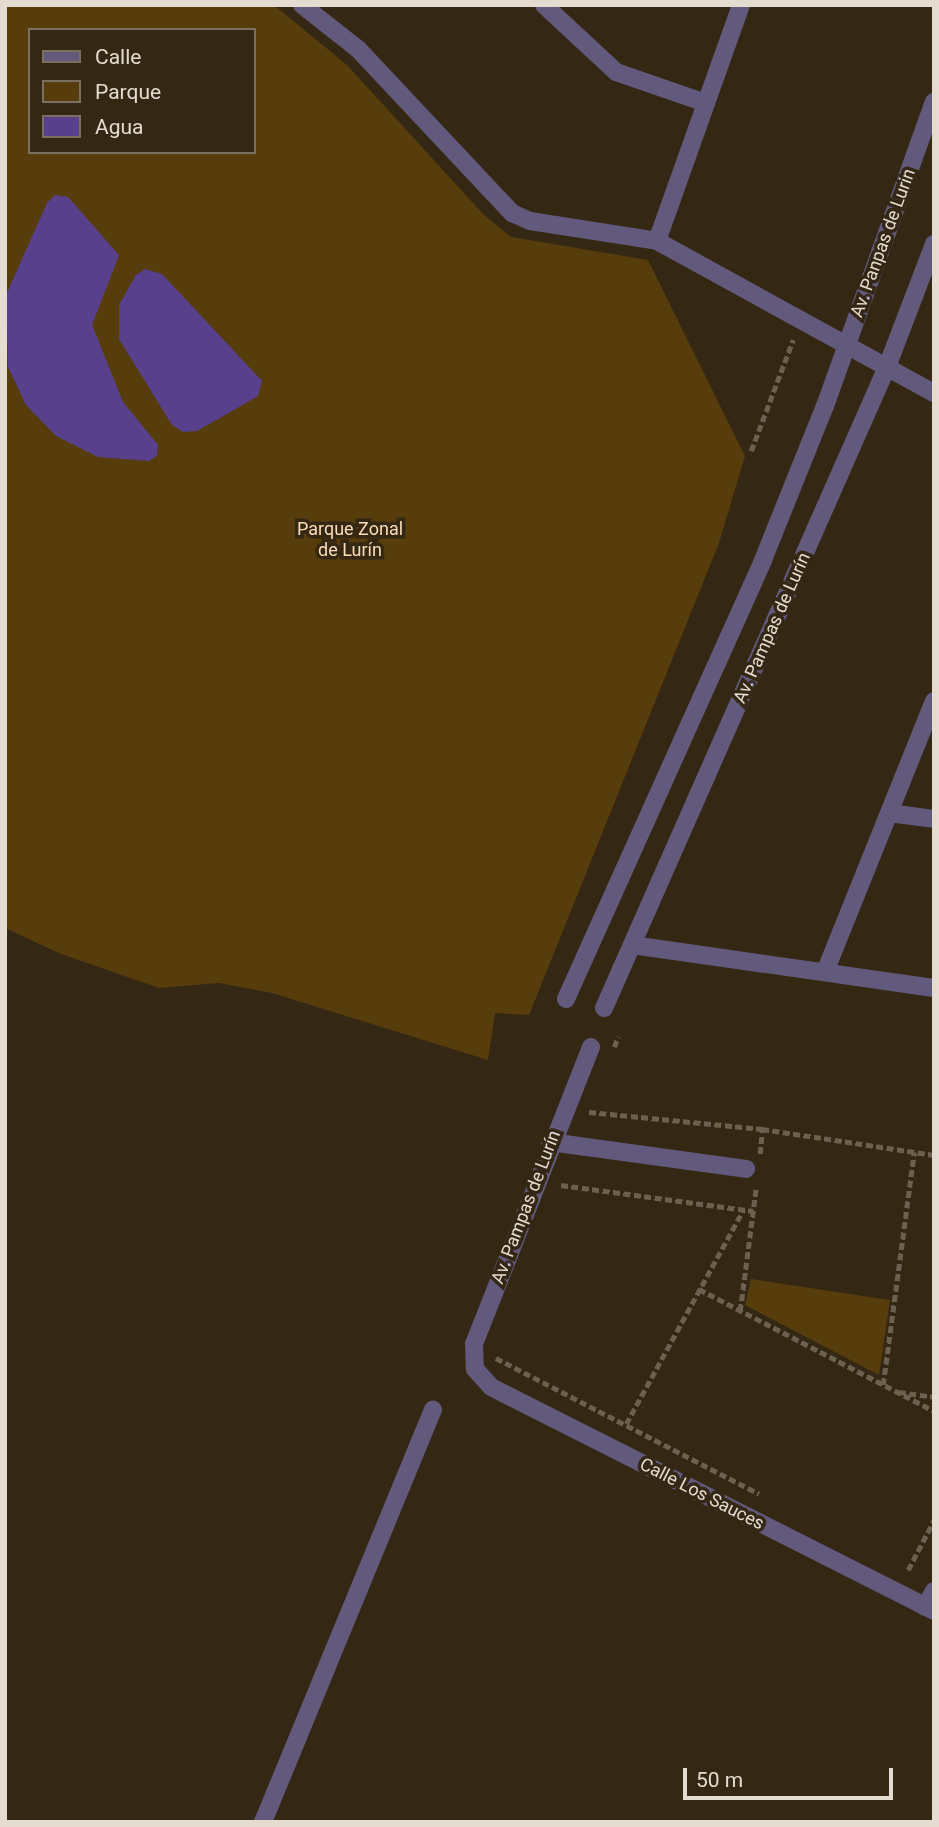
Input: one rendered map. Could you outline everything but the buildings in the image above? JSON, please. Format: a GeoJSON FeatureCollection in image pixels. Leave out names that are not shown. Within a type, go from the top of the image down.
{"type":"FeatureCollection","features":[{"type":"Feature","properties":{"kind":"street"},"geometry":{"type":"LineString","coordinates":[[302,5],[358,49],[512,214],[530,221],[657,241],[934,393]]}},
{"type":"Feature","properties":{"kind":"street"},"geometry":{"type":"LineString","coordinates":[[544,5],[616,72],[706,103]]}},
{"type":"Feature","properties":{"kind":"street"},"geometry":{"type":"LineString","coordinates":[[657,241],[741,5]]}},
{"type":"Feature","properties":{"kind":"street","name":"Av. Panpas de Lurin"},"geometry":{"type":"LineString","coordinates":[[566,999],[763,560],[847,344],[934,102]]}},
{"type":"Feature","properties":{"kind":"street","name":"Av. Pampas de Lurín"},"geometry":{"type":"LineString","coordinates":[[604,1008],[887,367],[934,244]]}},
{"type":"Feature","properties":{"kind":"street"},"geometry":{"type":"LineString","coordinates":[[825,972],[934,701]]}},
{"type":"Feature","properties":{"kind":"street"},"geometry":{"type":"LineString","coordinates":[[889,813],[934,819]]}},
{"type":"Feature","properties":{"kind":"street"},"geometry":{"type":"LineString","coordinates":[[632,945],[934,988]]}},
{"type":"Feature","properties":{"kind":"street","name":"Av. Pampas de Lurín"},"geometry":{"type":"LineString","coordinates":[[475,1370],[474,1344],[550,1142],[591,1047]]}},
{"type":"Feature","properties":{"kind":"street"},"geometry":{"type":"LineString","coordinates":[[550,1142],[751,1176]]}},
{"type":"Feature","properties":{"kind":"street","name":"Calle Los Sauces"},"geometry":{"type":"LineString","coordinates":[[475,1370],[491,1387],[931,1603]]}},
{"type":"Feature","properties":{"kind":"street"},"geometry":{"type":"LineString","coordinates":[[263,1822],[433,1410]]}},
{"type":"Feature","properties":{"kind":"path"},"geometry":{"type":"LineString","coordinates":[[751,451],[795,336]]}},
{"type":"Feature","properties":{"kind":"path"},"geometry":{"type":"LineString","coordinates":[[589,1112],[762,1129],[934,1155]]}},
{"type":"Feature","properties":{"kind":"path"},"geometry":{"type":"LineString","coordinates":[[759,1156],[762,1129]]}},
{"type":"Feature","properties":{"kind":"path"},"geometry":{"type":"LineString","coordinates":[[883,1385],[915,1152]]}},
{"type":"Feature","properties":{"kind":"path"},"geometry":{"type":"LineString","coordinates":[[740,1311],[753,1211],[751,1176]]}},
{"type":"Feature","properties":{"kind":"path"},"geometry":{"type":"LineString","coordinates":[[561,1185],[753,1211]]}},
{"type":"Feature","properties":{"kind":"path"},"geometry":{"type":"LineString","coordinates":[[626,1424],[743,1210]]}},
{"type":"Feature","properties":{"kind":"path"},"geometry":{"type":"LineString","coordinates":[[699,1289],[934,1411]]}},
{"type":"Feature","properties":{"kind":"path"},"geometry":{"type":"LineString","coordinates":[[494,1357],[772,1501]]}},
{"type":"Feature","properties":{"kind":"path"},"geometry":{"type":"LineString","coordinates":[[895,1391],[934,1397]]}},
{"type":"Feature","properties":{"kind":"path"},"geometry":{"type":"LineString","coordinates":[[908,1570],[934,1520]]}},
{"type":"Feature","properties":{"kind":"path"},"geometry":{"type":"LineString","coordinates":[[895,1564],[916,1575]]}},
{"type":"Feature","properties":{"kind":"green space","name":"Parque Zonal de Lurín"},"geometry":{"type":"Polygon","coordinates":[[[5,5],[274,5],[347,65],[484,215],[511,237],[648,260],[745,456],[719,543],[529,1015],[495,1013],[488,1060],[272,993],[219,983],[159,988],[61,954],[5,928],[5,5]]]}},
{"type":"Feature","properties":{"kind":"green space"},"geometry":{"type":"Polygon","coordinates":[[[751,1279],[890,1300],[879,1375],[745,1305],[751,1279]]]}},
{"type":"Feature","properties":{"kind":"water"},"geometry":{"type":"Polygon","coordinates":[[[55,195],[68,197],[119,255],[92,325],[123,402],[158,445],[157,456],[149,461],[98,457],[56,436],[26,405],[8,367],[6,295],[47,203],[55,195]]]}},
{"type":"Feature","properties":{"kind":"water"},"geometry":{"type":"Polygon","coordinates":[[[145,269],[162,274],[262,381],[258,396],[197,431],[183,432],[172,425],[119,339],[119,305],[136,275],[145,269]]]}}]}
